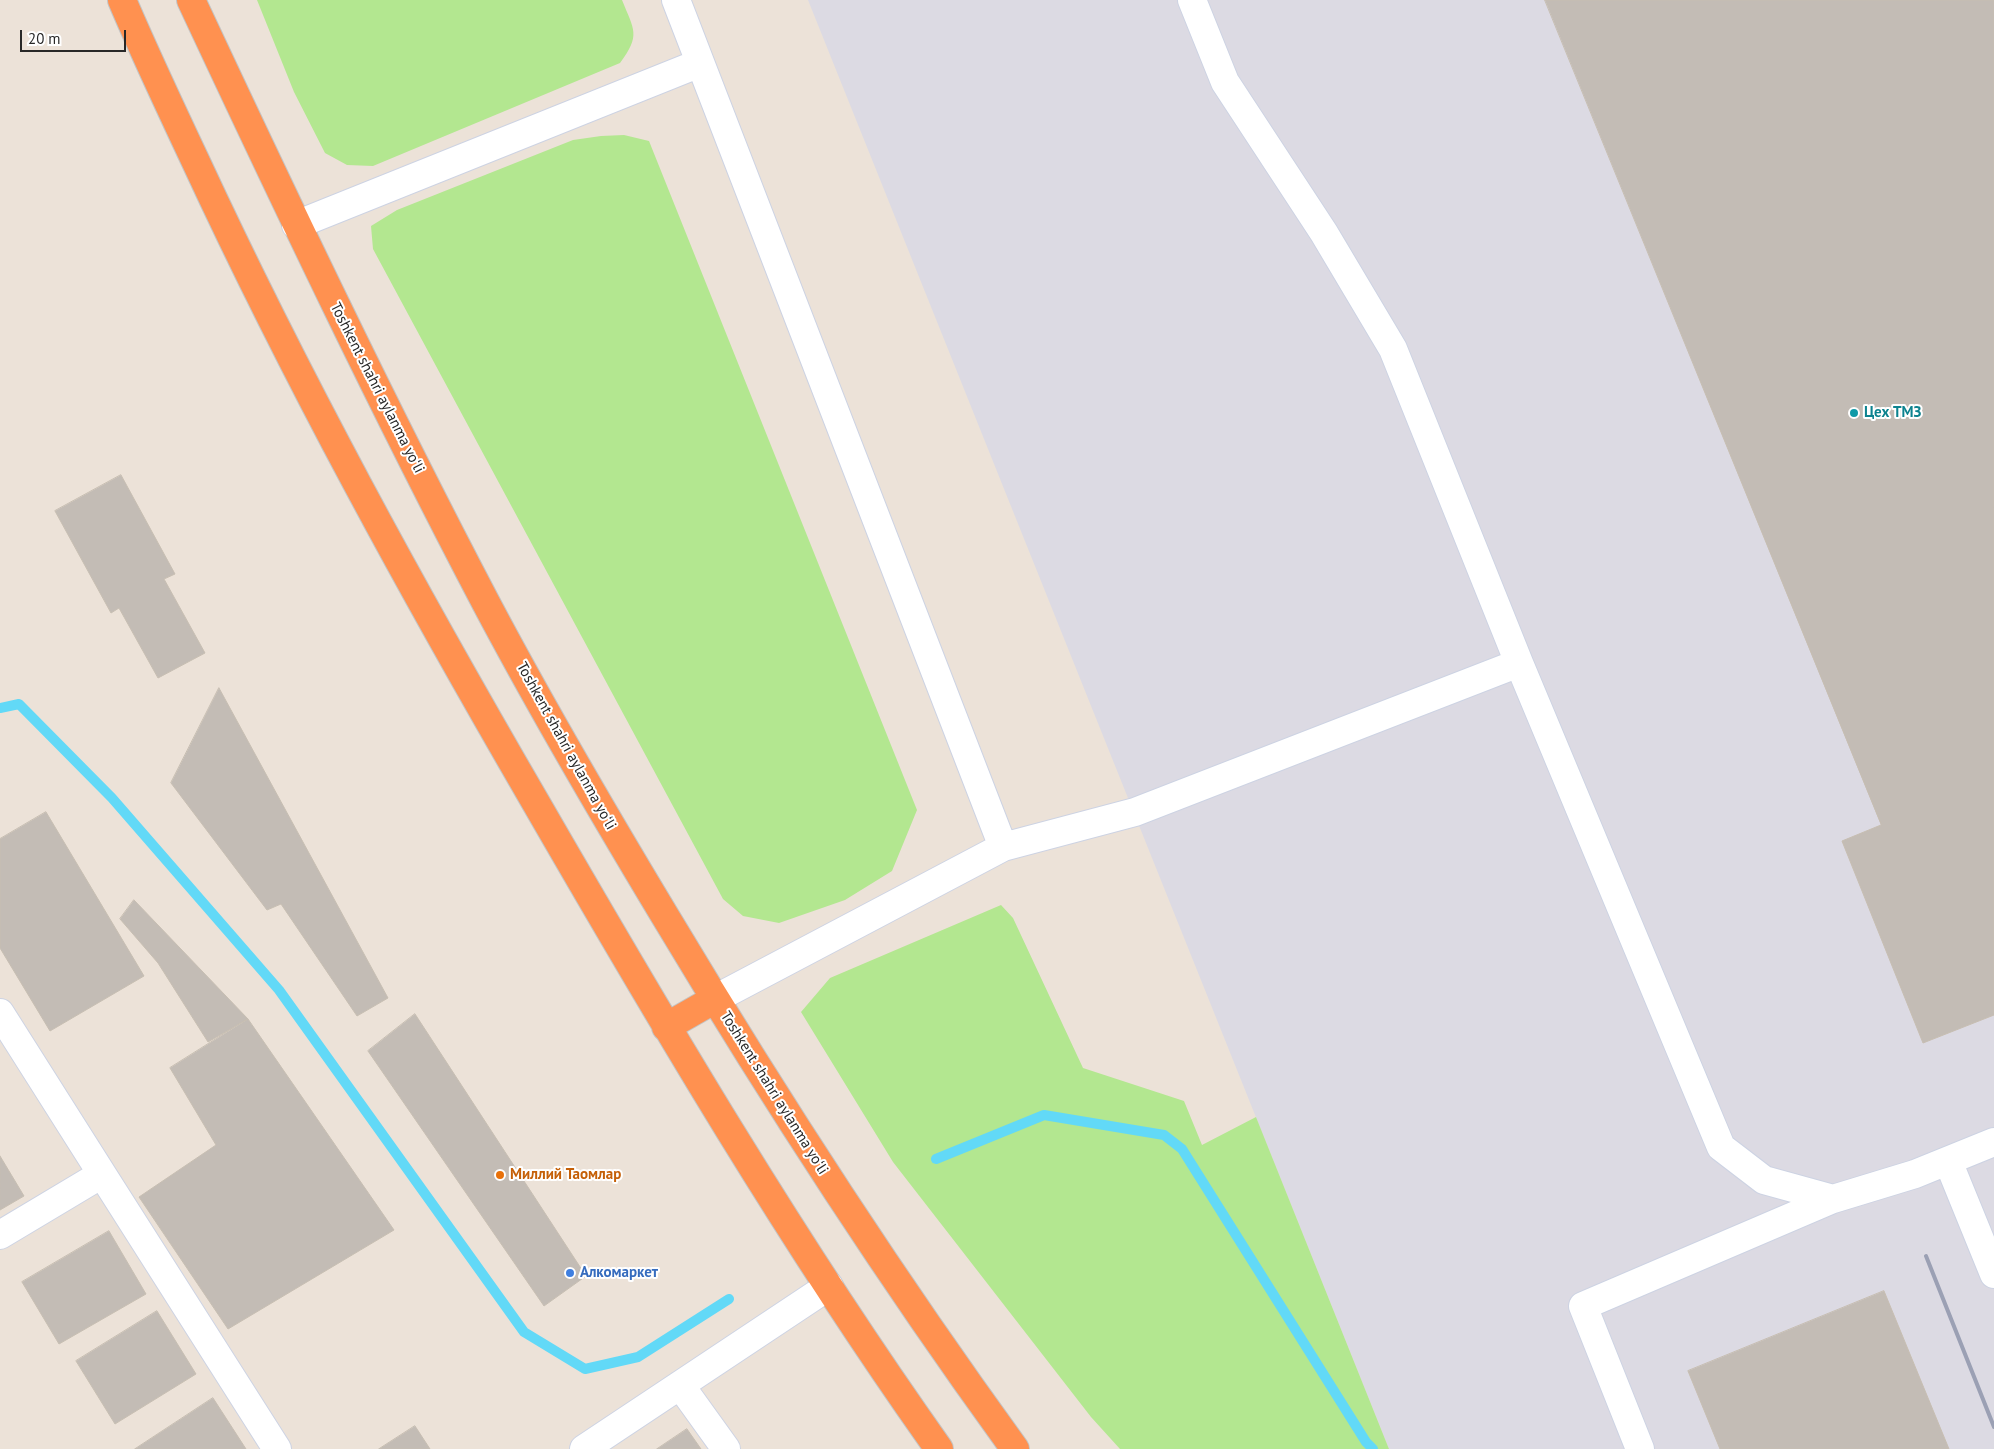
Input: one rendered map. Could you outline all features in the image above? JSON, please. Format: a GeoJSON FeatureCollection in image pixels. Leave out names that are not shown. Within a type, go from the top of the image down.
{"type":"FeatureCollection","features":[{"type":"Feature","properties":{"kind":"highway"},"geometry":{"type":"LineString","coordinates":[[122,0],[233,242],[334,442],[443,642],[666,1027],[792,1232],[939,1449]]}},
{"type":"Feature","properties":{"kind":"highway","name":"Toshkent shahri aylanma yoʻli"},"geometry":{"type":"LineString","coordinates":[[191,0],[296,225],[384,402],[487,605],[596,801],[715,999],[839,1195],[971,1389],[1015,1449]]}},
{"type":"Feature","properties":{"kind":"highway"},"geometry":{"type":"LineString","coordinates":[[666,1027],[715,999]]}},
{"type":"Feature","properties":{"kind":"street"},"geometry":{"type":"LineString","coordinates":[[676,0],[1003,847]]}},
{"type":"Feature","properties":{"kind":"street"},"geometry":{"type":"LineString","coordinates":[[1192,0],[1224,82],[1324,233],[1393,348],[1519,663],[1721,1147],[1764,1180],[1834,1199]]}},
{"type":"Feature","properties":{"kind":"street"},"geometry":{"type":"LineString","coordinates":[[296,225],[700,63]]}},
{"type":"Feature","properties":{"kind":"street"},"geometry":{"type":"LineString","coordinates":[[715,999],[1003,847],[1135,812],[1519,663]]}},
{"type":"Feature","properties":{"kind":"street"},"geometry":{"type":"LineString","coordinates":[[0,1013],[278,1449]]}},
{"type":"Feature","properties":{"kind":"street"},"geometry":{"type":"LineString","coordinates":[[1640,1449],[1583,1306],[1834,1199],[1915,1174],[1994,1142]]}},
{"type":"Feature","properties":{"kind":"street"},"geometry":{"type":"LineString","coordinates":[[1948,1161],[1994,1274]]}},
{"type":"Feature","properties":{"kind":"street"},"geometry":{"type":"LineString","coordinates":[[0,1235],[102,1174]]}},
{"type":"Feature","properties":{"kind":"street"},"geometry":{"type":"LineString","coordinates":[[584,1449],[829,1286]]}},
{"type":"Feature","properties":{"kind":"street"},"geometry":{"type":"LineString","coordinates":[[680,1385],[726,1449]]}},
{"type":"Feature","properties":{"kind":"shaded area"},"geometry":{"type":"Polygon","coordinates":[[[808,0],[1994,0],[1994,1449],[1389,1449],[808,0]]]}},
{"type":"Feature","properties":{"kind":"green space"},"geometry":{"type":"Polygon","coordinates":[[[257,0],[622,0],[632,26],[633,39],[631,46],[620,63],[373,166],[347,165],[325,153],[294,92],[257,0]]]}},
{"type":"Feature","properties":{"kind":"green space"},"geometry":{"type":"Polygon","coordinates":[[[624,135],[649,141],[917,810],[892,871],[845,900],[779,923],[743,916],[723,899],[373,249],[371,226],[397,210],[573,140],[624,135]]]}},
{"type":"Feature","properties":{"kind":"green space"},"geometry":{"type":"Polygon","coordinates":[[[1001,905],[1013,918],[1083,1068],[1184,1101],[1202,1145],[1256,1117],[1389,1449],[1120,1449],[1091,1417],[893,1162],[801,1012],[830,978],[1001,905]]]}},
{"type":"Feature","properties":{"kind":"building","name":"Цех ТМЗ"},"geometry":{"type":"Polygon","coordinates":[[[1545,0],[1994,0],[1994,1015],[1923,1043],[1842,841],[1881,825],[1545,0]]]}},
{"type":"Feature","properties":{"kind":"building"},"geometry":{"type":"Polygon","coordinates":[[[121,475],[175,574],[164,579],[205,653],[158,678],[119,608],[111,613],[55,511],[121,475]]]}},
{"type":"Feature","properties":{"kind":"building"},"geometry":{"type":"Polygon","coordinates":[[[219,688],[388,998],[357,1016],[281,904],[267,910],[171,783],[219,688]]]}},
{"type":"Feature","properties":{"kind":"building"},"geometry":{"type":"Polygon","coordinates":[[[46,812],[144,976],[50,1031],[0,948],[0,839],[46,812]]]}},
{"type":"Feature","properties":{"kind":"building"},"geometry":{"type":"Polygon","coordinates":[[[134,900],[248,1019],[208,1042],[158,963],[120,919],[134,900]]]}},
{"type":"Feature","properties":{"kind":"building"},"geometry":{"type":"Polygon","coordinates":[[[415,1014],[586,1276],[544,1306],[368,1051],[415,1014]]]}},
{"type":"Feature","properties":{"kind":"building"},"geometry":{"type":"Polygon","coordinates":[[[248,1019],[394,1230],[228,1329],[139,1197],[216,1145],[170,1068],[248,1019]]]}},
{"type":"Feature","properties":{"kind":"building"},"geometry":{"type":"Polygon","coordinates":[[[0,1156],[24,1196],[0,1210],[0,1156]]]}},
{"type":"Feature","properties":{"kind":"building"},"geometry":{"type":"Polygon","coordinates":[[[109,1231],[146,1294],[59,1344],[22,1282],[109,1231]]]}},
{"type":"Feature","properties":{"kind":"building"},"geometry":{"type":"Polygon","coordinates":[[[1884,1291],[1949,1449],[1720,1449],[1688,1371],[1884,1291]]]}},
{"type":"Feature","properties":{"kind":"building"},"geometry":{"type":"Polygon","coordinates":[[[157,1311],[196,1374],[115,1424],[76,1361],[157,1311]]]}},
{"type":"Feature","properties":{"kind":"building"},"geometry":{"type":"Polygon","coordinates":[[[213,1398],[246,1449],[135,1449],[213,1398]]]}},
{"type":"Feature","properties":{"kind":"building"},"geometry":{"type":"Polygon","coordinates":[[[415,1426],[430,1449],[379,1449],[415,1426]]]}},
{"type":"Feature","properties":{"kind":"building"},"geometry":{"type":"Polygon","coordinates":[[[687,1429],[701,1449],[657,1449],[687,1429]]]}},
{"type":"Feature","properties":{"kind":"waterway"},"geometry":{"type":"LineString","coordinates":[[0,708],[19,704],[112,798],[279,990],[524,1332],[585,1369],[638,1357],[729,1299]]}},
{"type":"Feature","properties":{"kind":"waterway"},"geometry":{"type":"LineString","coordinates":[[936,1159],[1044,1115],[1164,1135],[1182,1149],[1366,1442],[1373,1449]]}},
{"type":"Feature","properties":{"kind":"railway"},"geometry":{"type":"LineString","coordinates":[[1926,1256],[1994,1427]]}},
{"type":"Feature","properties":{"kind":"place","name":"Цех ТМЗ"},"geometry":{"type":"Point","coordinates":[1854,413]}},
{"type":"Feature","properties":{"kind":"place","name":"Миллий Таомлар"},"geometry":{"type":"Point","coordinates":[500,1175]}},
{"type":"Feature","properties":{"kind":"place","name":"Алкомаркет"},"geometry":{"type":"Point","coordinates":[570,1273]}}]}
